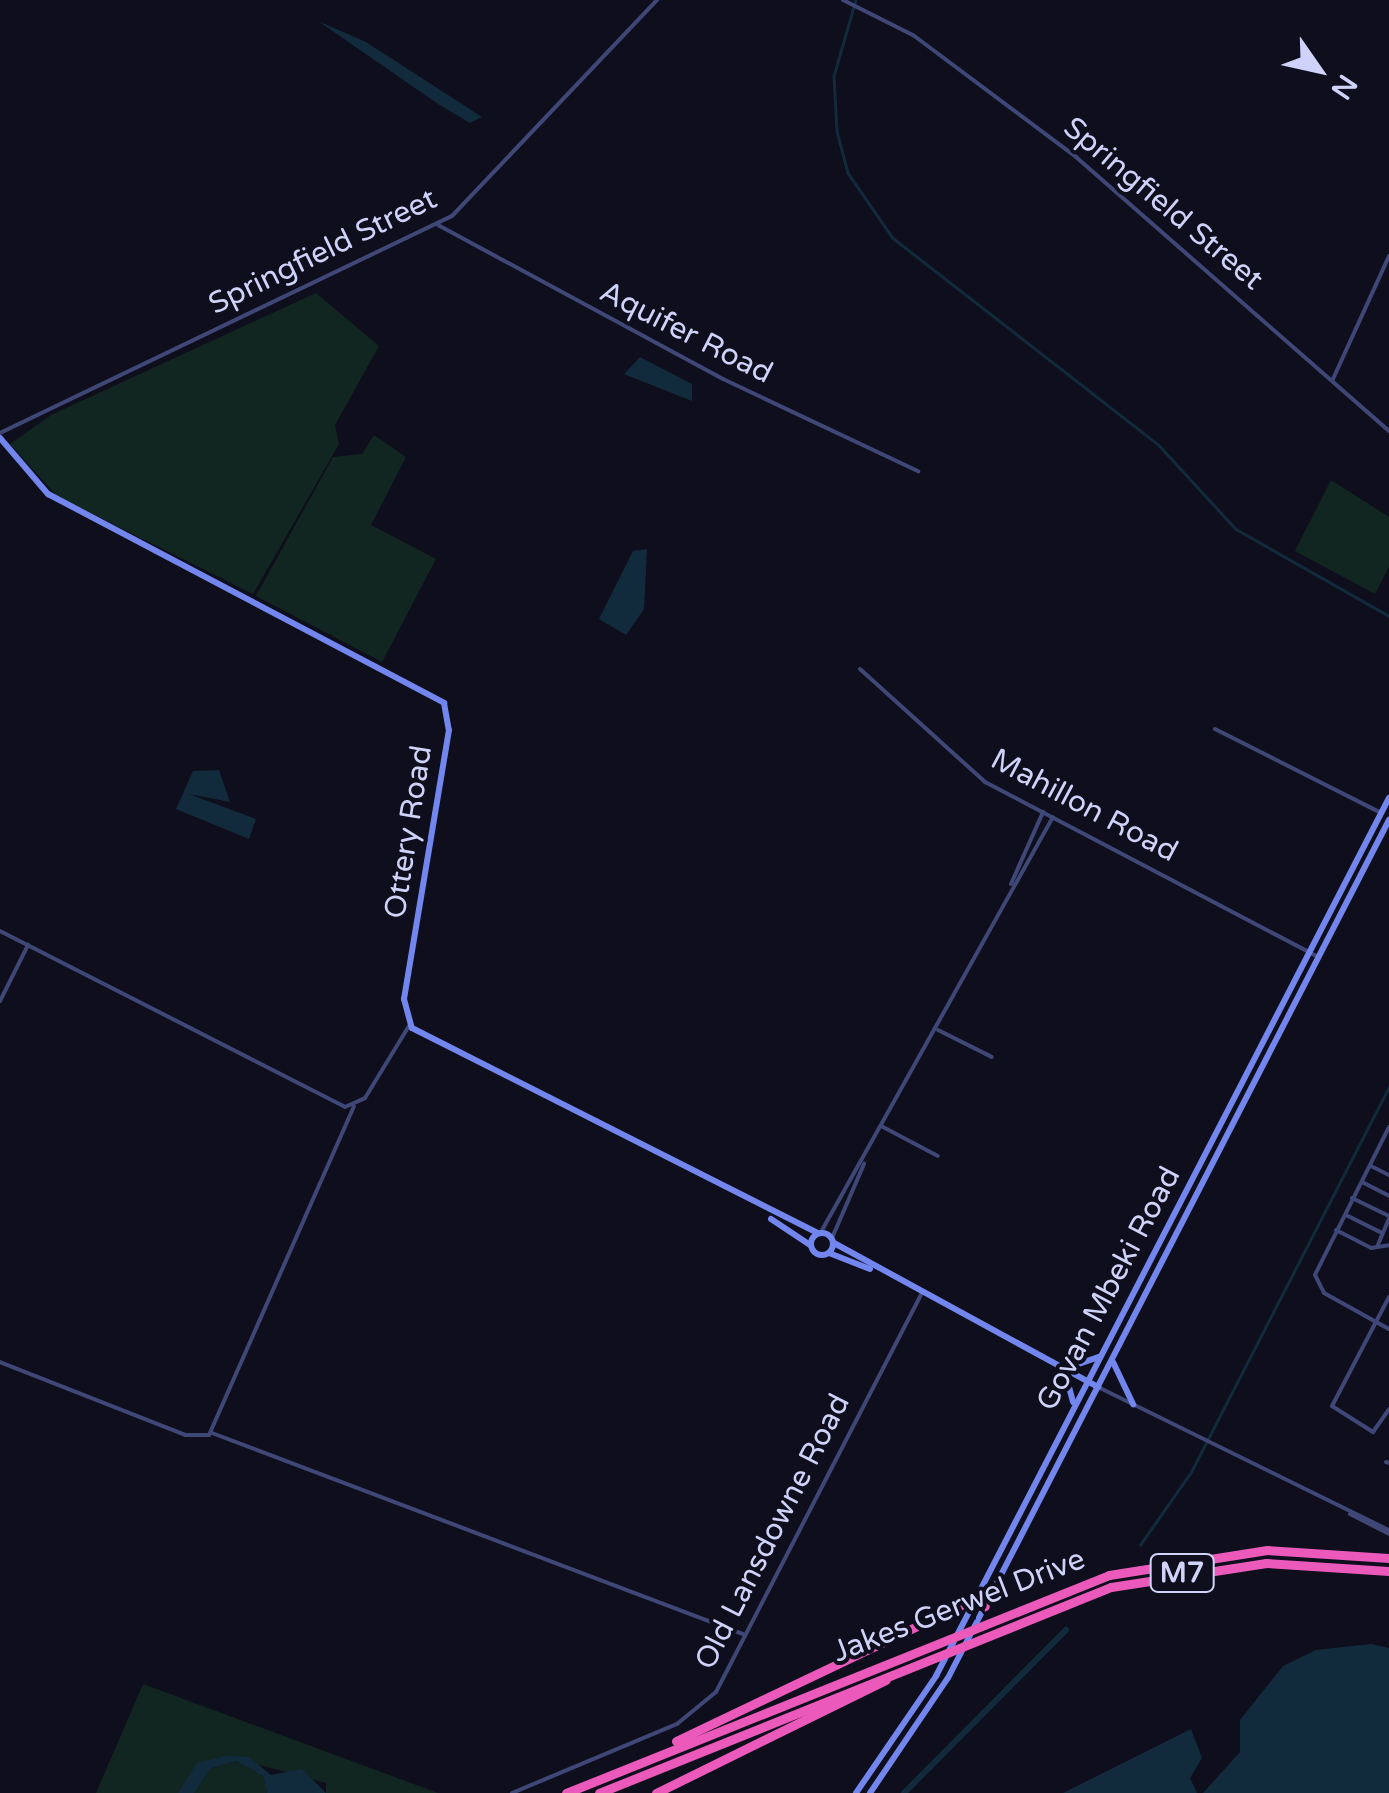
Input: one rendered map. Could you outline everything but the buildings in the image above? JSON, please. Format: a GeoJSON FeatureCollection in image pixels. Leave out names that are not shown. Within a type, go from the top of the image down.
{"type":"FeatureCollection","features":[{"type":"Feature","properties":{"kind":"highway","name":"Jakes Gerwel Drive"},"geometry":{"type":"LineString","coordinates":[[566,1793],[997,1615],[1109,1574],[1193,1558],[1308,1550],[1389,1558]]}},
{"type":"Feature","properties":{"kind":"highway","name":"Jakes Gerwel Drive"},"geometry":{"type":"LineString","coordinates":[[599,1793],[984,1634],[1110,1587],[1231,1565],[1389,1571]]}},
{"type":"Feature","properties":{"kind":"highway"},"geometry":{"type":"LineString","coordinates":[[606,1776],[974,1601],[985,1606]]}},
{"type":"Feature","properties":{"kind":"highway"},"geometry":{"type":"LineString","coordinates":[[656,1793],[922,1660]]}},
{"type":"Feature","properties":{"kind":"main road","name":"Ottery Road"},"geometry":{"type":"LineString","coordinates":[[0,436],[48,494],[444,703],[449,730],[404,999],[409,1026]]}},
{"type":"Feature","properties":{"kind":"main road","name":"Govan Mbeki Road"},"geometry":{"type":"LineString","coordinates":[[856,1793],[923,1700],[1389,798]]}},
{"type":"Feature","properties":{"kind":"main road","name":"Govan Mbeki Road"},"geometry":{"type":"LineString","coordinates":[[870,1793],[932,1707],[1389,820]]}},
{"type":"Feature","properties":{"kind":"main road"},"geometry":{"type":"LineString","coordinates":[[409,1026],[767,1214],[819,1233],[871,1269]]}},
{"type":"Feature","properties":{"kind":"main road"},"geometry":{"type":"LineString","coordinates":[[767,1214],[811,1246],[871,1269],[1098,1387]]}},
{"type":"Feature","properties":{"kind":"main road"},"geometry":{"type":"LineString","coordinates":[[811,1246],[819,1233]]}},
{"type":"Feature","properties":{"kind":"main road"},"geometry":{"type":"LineString","coordinates":[[829,1253],[833,1241]]}},
{"type":"Feature","properties":{"kind":"main road"},"geometry":{"type":"LineString","coordinates":[[1062,1368],[1100,1356]]}},
{"type":"Feature","properties":{"kind":"main road"},"geometry":{"type":"LineString","coordinates":[[1114,1356],[1115,1381],[1133,1404]]}},
{"type":"Feature","properties":{"kind":"main road"},"geometry":{"type":"LineString","coordinates":[[1062,1368],[1072,1408]]}},
{"type":"Feature","properties":{"kind":"street","name":"Springfield Street"},"geometry":{"type":"LineString","coordinates":[[0,436],[438,225],[657,0]]}},
{"type":"Feature","properties":{"kind":"street","name":"Springfield Street"},"geometry":{"type":"LineString","coordinates":[[846,1],[931,47],[1076,157],[1389,430]]}},
{"type":"Feature","properties":{"kind":"street","name":"Aquifer Road"},"geometry":{"type":"LineString","coordinates":[[438,225],[723,379],[918,471]]}},
{"type":"Feature","properties":{"kind":"street"},"geometry":{"type":"LineString","coordinates":[[1332,380],[1389,256]]}},
{"type":"Feature","properties":{"kind":"street","name":"Mahillon Road"},"geometry":{"type":"LineString","coordinates":[[860,669],[973,773],[1319,957]]}},
{"type":"Feature","properties":{"kind":"street"},"geometry":{"type":"LineString","coordinates":[[1216,729],[1381,813]]}},
{"type":"Feature","properties":{"kind":"street"},"geometry":{"type":"LineString","coordinates":[[819,1233],[866,1159],[938,1030],[1043,812]]}},
{"type":"Feature","properties":{"kind":"street"},"geometry":{"type":"LineString","coordinates":[[1009,888],[1053,817]]}},
{"type":"Feature","properties":{"kind":"street"},"geometry":{"type":"LineString","coordinates":[[0,930],[354,1107]]}},
{"type":"Feature","properties":{"kind":"street"},"geometry":{"type":"LineString","coordinates":[[0,1000],[28,945]]}},
{"type":"Feature","properties":{"kind":"street"},"geometry":{"type":"LineString","coordinates":[[0,1362],[203,1438],[212,1433],[354,1107],[409,1026]]}},
{"type":"Feature","properties":{"kind":"street"},"geometry":{"type":"LineString","coordinates":[[938,1030],[992,1057]]}},
{"type":"Feature","properties":{"kind":"street"},"geometry":{"type":"LineString","coordinates":[[883,1127],[938,1156]]}},
{"type":"Feature","properties":{"kind":"street"},"geometry":{"type":"LineString","coordinates":[[1389,1127],[1336,1230],[1316,1282],[1389,1329]]}},
{"type":"Feature","properties":{"kind":"street"},"geometry":{"type":"LineString","coordinates":[[1379,1147],[1389,1152]]}},
{"type":"Feature","properties":{"kind":"street"},"geometry":{"type":"LineString","coordinates":[[833,1241],[866,1159]]}},
{"type":"Feature","properties":{"kind":"street"},"geometry":{"type":"LineString","coordinates":[[1370,1165],[1389,1175]]}},
{"type":"Feature","properties":{"kind":"street"},"geometry":{"type":"LineString","coordinates":[[1361,1182],[1389,1196]]}},
{"type":"Feature","properties":{"kind":"street"},"geometry":{"type":"LineString","coordinates":[[1352,1198],[1387,1224]]}},
{"type":"Feature","properties":{"kind":"street"},"geometry":{"type":"LineString","coordinates":[[1344,1214],[1387,1224]]}},
{"type":"Feature","properties":{"kind":"street"},"geometry":{"type":"LineString","coordinates":[[1377,1247],[1387,1224]]}},
{"type":"Feature","properties":{"kind":"street"},"geometry":{"type":"LineString","coordinates":[[1336,1230],[1377,1247],[1389,1245]]}},
{"type":"Feature","properties":{"kind":"street","name":"Old Lansdowne Road"},"geometry":{"type":"LineString","coordinates":[[512,1793],[688,1718],[722,1684],[921,1295]]}},
{"type":"Feature","properties":{"kind":"street"},"geometry":{"type":"LineString","coordinates":[[1389,1296],[1332,1408],[1373,1432],[1389,1409]]}},
{"type":"Feature","properties":{"kind":"street"},"geometry":{"type":"LineString","coordinates":[[1098,1387],[1389,1530]]}},
{"type":"Feature","properties":{"kind":"street"},"geometry":{"type":"LineString","coordinates":[[212,1433],[322,1482],[745,1635]]}},
{"type":"Feature","properties":{"kind":"street"},"geometry":{"type":"LineString","coordinates":[[1346,1511],[1389,1530]]}},
{"type":"Feature","properties":{"kind":"green space"},"geometry":{"type":"Polygon","coordinates":[[[316,293],[379,346],[335,425],[339,444],[253,594],[57,496],[10,444],[51,415],[316,293]]]}},
{"type":"Feature","properties":{"kind":"green space"},"geometry":{"type":"Polygon","coordinates":[[[374,435],[406,457],[371,525],[436,559],[382,662],[256,596],[333,457],[362,454],[374,435]]]}},
{"type":"Feature","properties":{"kind":"green space"},"geometry":{"type":"Polygon","coordinates":[[[1331,480],[1389,517],[1389,567],[1375,594],[1295,551],[1331,480]]]}},
{"type":"Feature","properties":{"kind":"green space"},"geometry":{"type":"Polygon","coordinates":[[[143,1684],[438,1793],[326,1793],[326,1783],[226,1756],[178,1793],[96,1793],[143,1684]]]}},
{"type":"Feature","properties":{"kind":"green space"},"geometry":{"type":"Polygon","coordinates":[[[236,1761],[263,1776],[267,1793],[194,1793],[211,1768],[236,1761]]]}},
{"type":"Feature","properties":{"kind":"water"},"geometry":{"type":"Polygon","coordinates":[[[318,21],[366,42],[482,117],[470,123],[318,21]]]}},
{"type":"Feature","properties":{"kind":"water"},"geometry":{"type":"Polygon","coordinates":[[[640,357],[692,384],[692,401],[624,374],[640,357]]]}},
{"type":"Feature","properties":{"kind":"water"},"geometry":{"type":"Polygon","coordinates":[[[647,549],[644,609],[626,635],[599,619],[633,551],[647,549]]]}},
{"type":"Feature","properties":{"kind":"water"},"geometry":{"type":"Polygon","coordinates":[[[219,770],[230,802],[189,794],[256,819],[249,839],[176,809],[193,771],[219,770]]]}},
{"type":"Feature","properties":{"kind":"water"},"geometry":{"type":"Polygon","coordinates":[[[1371,1644],[1389,1648],[1389,1793],[1203,1793],[1240,1752],[1240,1720],[1283,1666],[1316,1650],[1371,1644]]]}},
{"type":"Feature","properties":{"kind":"water"},"geometry":{"type":"Polygon","coordinates":[[[1191,1729],[1202,1758],[1190,1778],[1197,1793],[1063,1793],[1191,1729]]]}},
{"type":"Feature","properties":{"kind":"water"},"geometry":{"type":"Polygon","coordinates":[[[226,1756],[249,1757],[271,1775],[302,1769],[326,1793],[267,1793],[263,1776],[236,1761],[211,1768],[194,1793],[178,1793],[197,1763],[226,1756]]]}},
{"type":"Feature","properties":{"kind":"waterway"},"geometry":{"type":"LineString","coordinates":[[856,0],[834,76],[837,131],[848,173],[893,238],[1158,444],[1236,529],[1389,616]]}},
{"type":"Feature","properties":{"kind":"waterway"},"geometry":{"type":"LineString","coordinates":[[1140,1545],[1191,1472],[1389,1086]]}},
{"type":"Feature","properties":{"kind":"waterway"},"geometry":{"type":"LineString","coordinates":[[904,1793],[1066,1630]]}}]}
